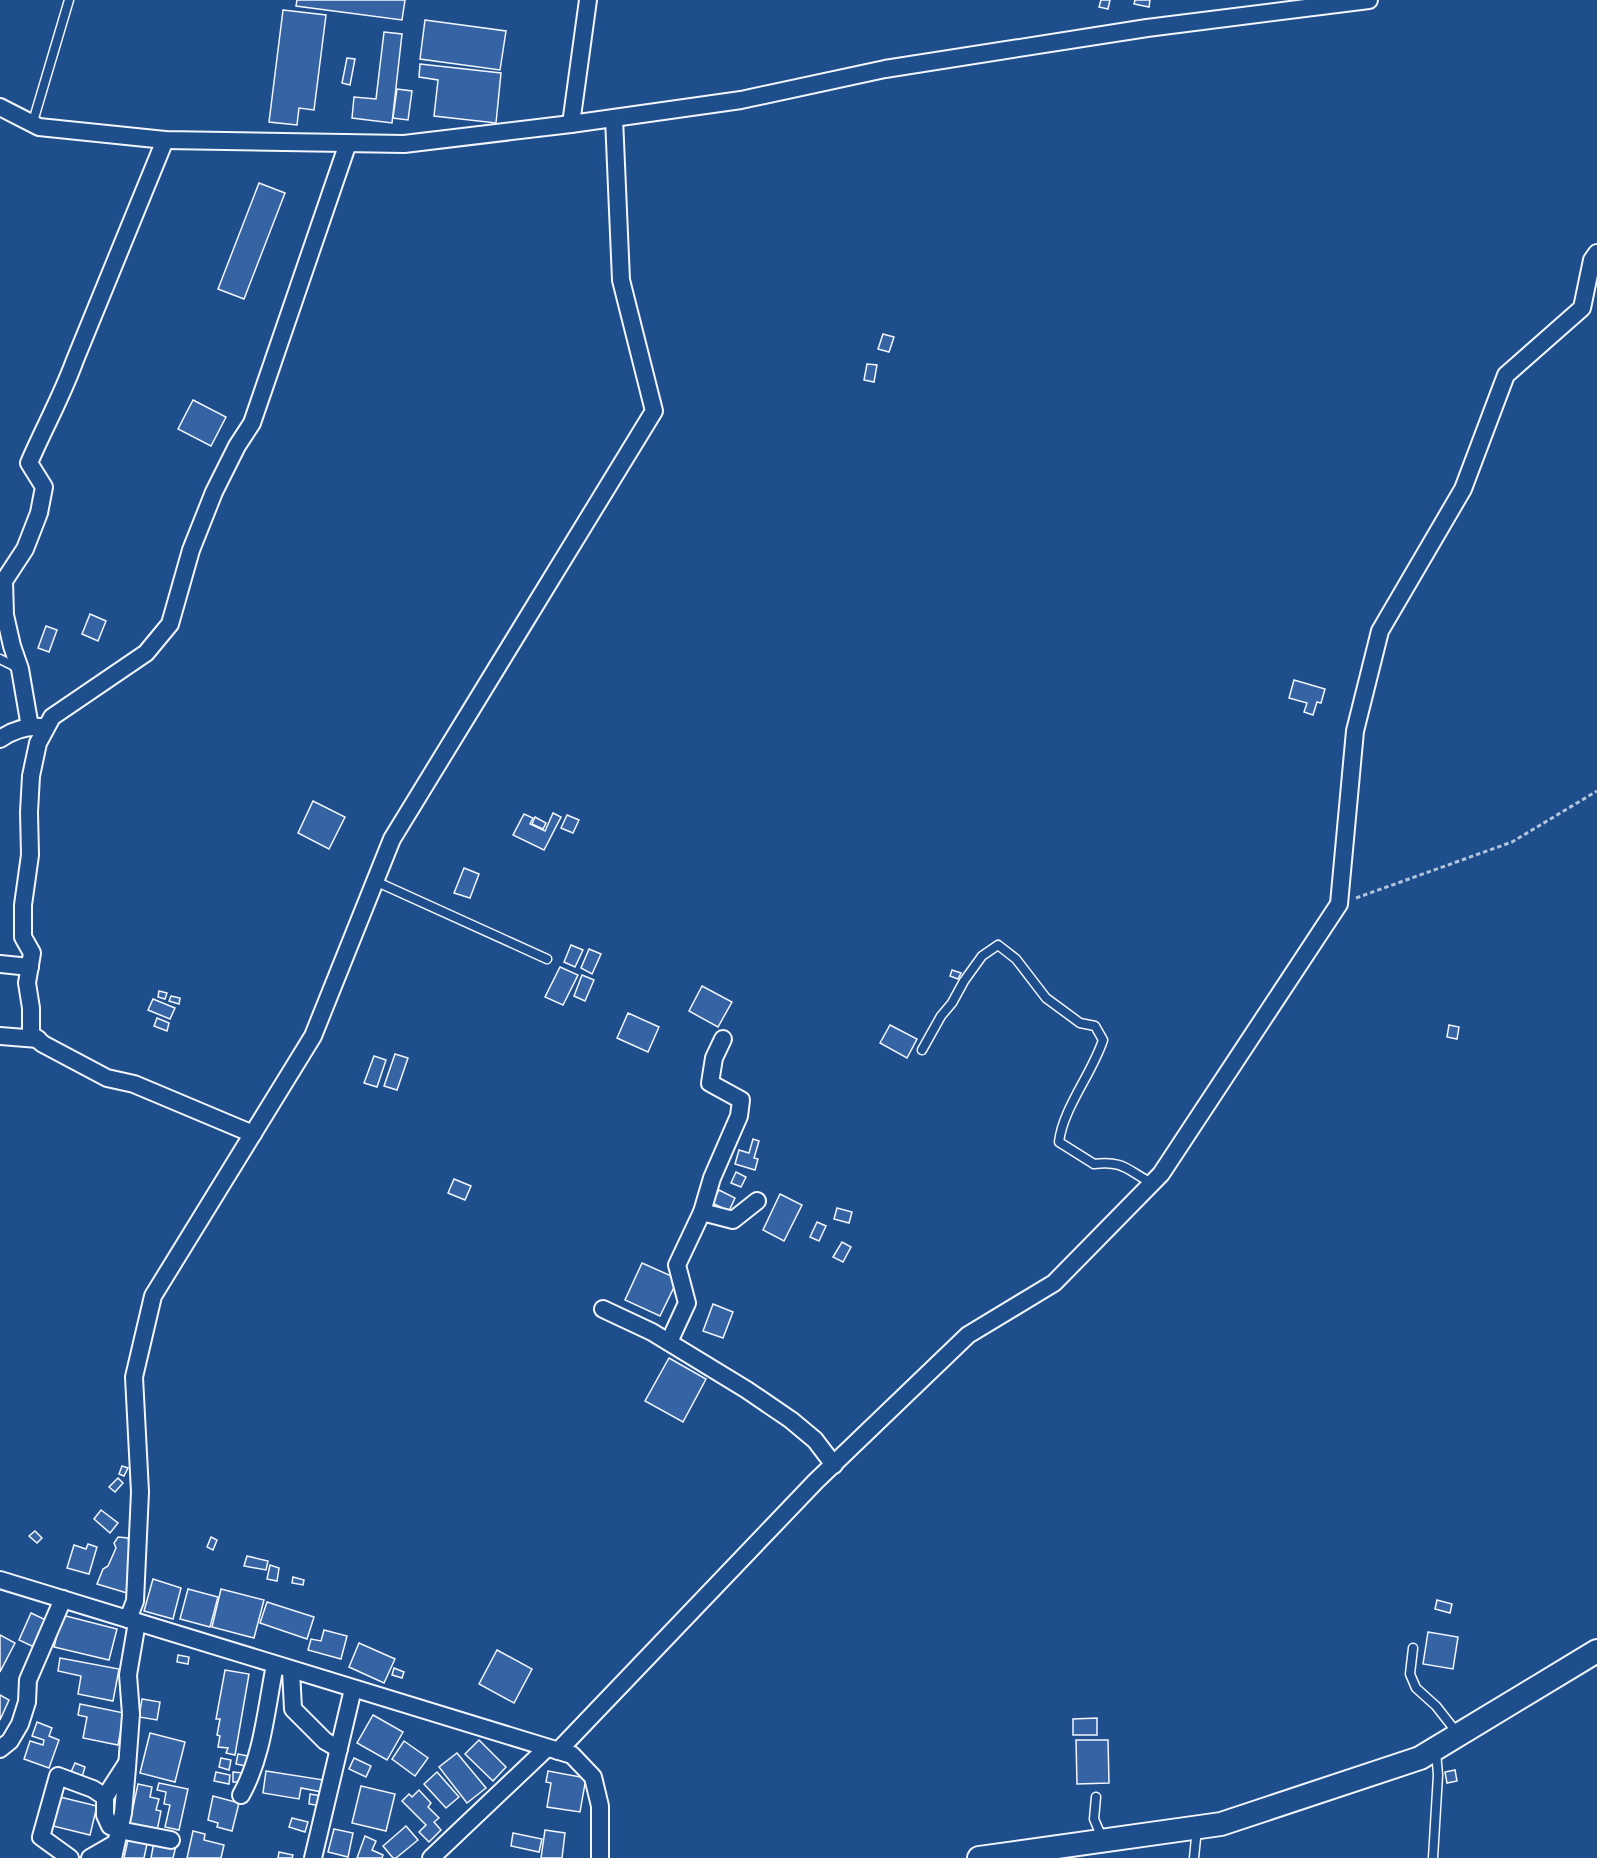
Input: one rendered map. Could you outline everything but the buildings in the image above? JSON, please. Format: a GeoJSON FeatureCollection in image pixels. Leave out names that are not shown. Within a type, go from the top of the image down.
{"type":"FeatureCollection","features":[{"type":"Feature","properties":{"kind":"street"},"geometry":{"type":"LineString","coordinates":[[571,124],[588,0]]}},
{"type":"Feature","properties":{"kind":"street"},"geometry":{"type":"LineString","coordinates":[[0,107],[39,127],[165,140],[404,144],[741,100],[885,69],[1147,28],[1369,0]]}},
{"type":"Feature","properties":{"kind":"street"},"geometry":{"type":"LineString","coordinates":[[116,1844],[128,1763],[131,1714],[128,1675],[135,1601],[140,1492],[134,1377],[153,1296],[313,1036],[392,839],[654,411],[621,280],[614,118]]}},
{"type":"Feature","properties":{"kind":"street"},"geometry":{"type":"LineString","coordinates":[[165,140],[63,394],[45,426],[29,463],[44,487],[39,513],[25,549],[4,581],[5,615],[12,646],[39,727],[32,776],[29,812],[30,855],[23,906],[23,937],[32,953],[27,983],[31,1008],[31,1034],[107,1078],[134,1084],[253,1134]]}},
{"type":"Feature","properties":{"kind":"street"},"geometry":{"type":"LineString","coordinates":[[0,739],[8,734],[39,727],[146,653],[170,624],[191,550],[214,492],[237,446],[252,423],[348,143]]}},
{"type":"Feature","properties":{"kind":"street"},"geometry":{"type":"LineString","coordinates":[[431,1858],[552,1749],[834,1465],[968,1335],[1054,1283],[1161,1173],[1339,904],[1355,732],[1380,631],[1463,489],[1506,375],[1582,308],[1592,260],[1597,253]]}},
{"type":"Feature","properties":{"kind":"street"},"geometry":{"type":"LineString","coordinates":[[0,964],[30,967]]}},
{"type":"Feature","properties":{"kind":"street"},"geometry":{"type":"LineString","coordinates":[[0,1036],[38,1039]]}},
{"type":"Feature","properties":{"kind":"street"},"geometry":{"type":"LineString","coordinates":[[669,1342],[687,1303],[677,1265],[702,1212],[712,1178],[739,1116],[741,1100],[710,1083],[714,1058],[723,1040]]}},
{"type":"Feature","properties":{"kind":"street"},"geometry":{"type":"LineString","coordinates":[[702,1212],[733,1220],[757,1201]]}},
{"type":"Feature","properties":{"kind":"street"},"geometry":{"type":"LineString","coordinates":[[603,1309],[669,1342],[791,1420],[815,1440],[834,1465]]}},
{"type":"Feature","properties":{"kind":"street"},"geometry":{"type":"LineString","coordinates":[[0,1580],[572,1755],[593,1777],[600,1806],[600,1858]]}},
{"type":"Feature","properties":{"kind":"street"},"geometry":{"type":"LineString","coordinates":[[0,1588],[19,1586]]}},
{"type":"Feature","properties":{"kind":"street"},"geometry":{"type":"LineString","coordinates":[[0,1749],[10,1741],[20,1724],[27,1702],[28,1680],[63,1599]]}},
{"type":"Feature","properties":{"kind":"street"},"geometry":{"type":"LineString","coordinates":[[979,1858],[1221,1824],[1420,1758],[1597,1651]]}},
{"type":"Feature","properties":{"kind":"street"},"geometry":{"type":"LineString","coordinates":[[283,1667],[293,1709],[325,1741],[339,1749]]}},
{"type":"Feature","properties":{"kind":"street"},"geometry":{"type":"LineString","coordinates":[[241,1795],[251,1777],[283,1667]]}},
{"type":"Feature","properties":{"kind":"street"},"geometry":{"type":"LineString","coordinates":[[313,1858],[353,1689]]}},
{"type":"Feature","properties":{"kind":"street"},"geometry":{"type":"LineString","coordinates":[[116,1844],[105,1815],[105,1797],[128,1763]]}},
{"type":"Feature","properties":{"kind":"street"},"geometry":{"type":"LineString","coordinates":[[70,1858],[41,1837],[58,1776],[93,1789],[105,1797]]}},
{"type":"Feature","properties":{"kind":"street"},"geometry":{"type":"LineString","coordinates":[[90,1858],[116,1844],[171,1840]]}},
{"type":"Feature","properties":{"kind":"lane"},"geometry":{"type":"LineString","coordinates":[[32,125],[69,0]]}},
{"type":"Feature","properties":{"kind":"lane"},"geometry":{"type":"LineString","coordinates":[[0,660],[20,669]]}},
{"type":"Feature","properties":{"kind":"lane"},"geometry":{"type":"LineString","coordinates":[[375,881],[547,959]]}},
{"type":"Feature","properties":{"kind":"lane"},"geometry":{"type":"LineString","coordinates":[[922,1050],[941,1016],[982,956],[998,945],[1016,959],[1046,998],[1080,1023],[1095,1026],[1103,1040],[1097,1059],[1061,1127],[1059,1142],[1094,1164],[1111,1162],[1125,1166],[1152,1183]]}},
{"type":"Feature","properties":{"kind":"lane"},"geometry":{"type":"LineString","coordinates":[[1413,1648],[1410,1674],[1416,1688],[1436,1706],[1458,1735]]}},
{"type":"Feature","properties":{"kind":"lane"},"geometry":{"type":"LineString","coordinates":[[1433,1858],[1438,1775],[1436,1748]]}},
{"type":"Feature","properties":{"kind":"lane"},"geometry":{"type":"LineString","coordinates":[[1096,1797],[1094,1819],[1103,1840]]}},
{"type":"Feature","properties":{"kind":"lane"},"geometry":{"type":"LineString","coordinates":[[1194,1858],[1197,1827]]}},
{"type":"Feature","properties":{"kind":"path"},"geometry":{"type":"LineString","coordinates":[[1339,904],[1512,842],[1597,791]]}}]}
